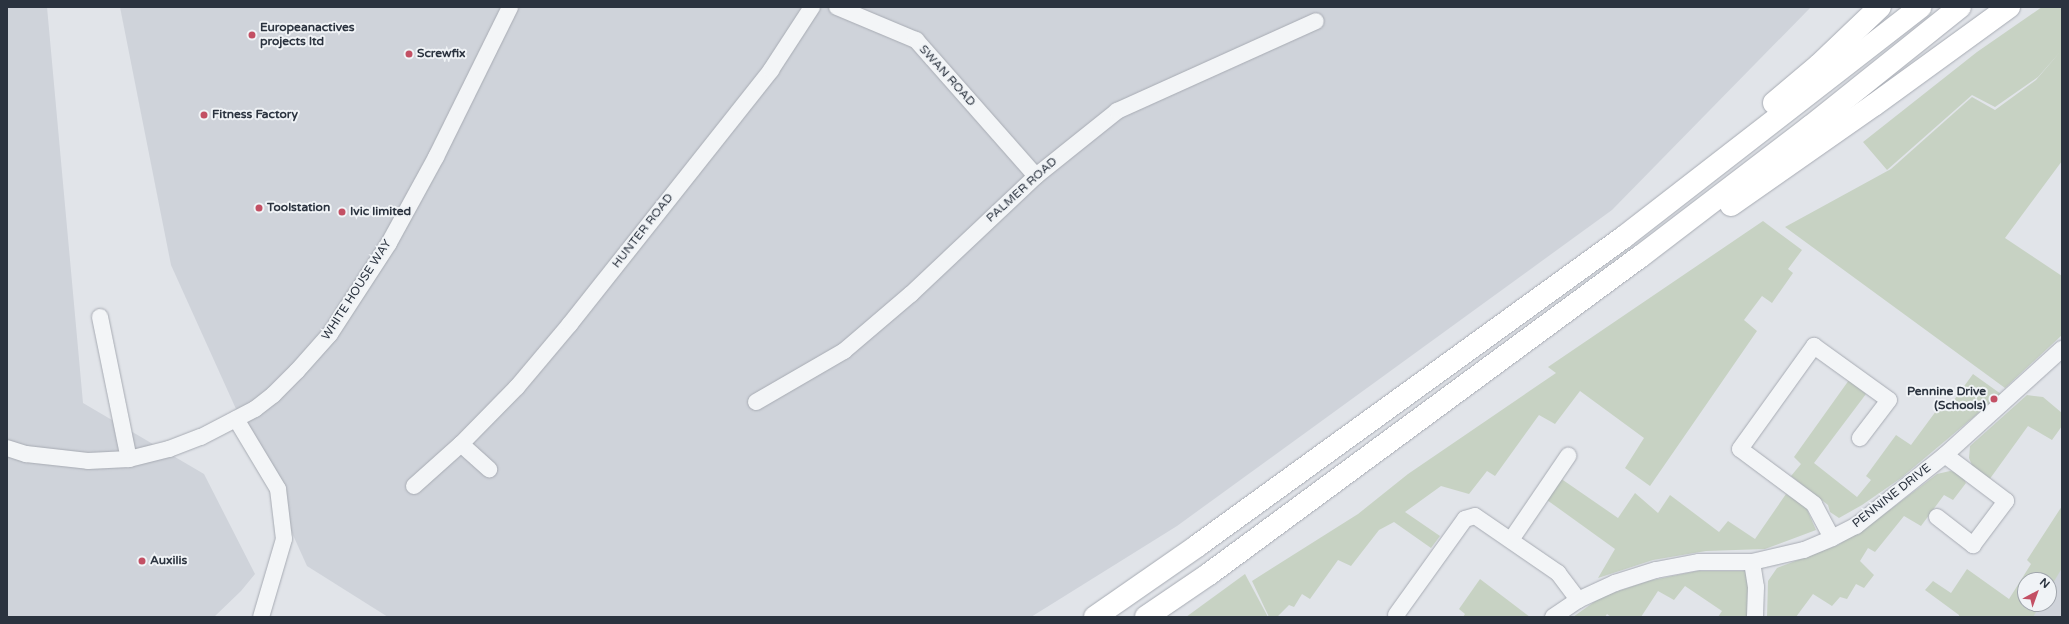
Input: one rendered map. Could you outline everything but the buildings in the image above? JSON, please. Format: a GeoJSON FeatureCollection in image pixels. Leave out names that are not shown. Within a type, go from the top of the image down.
{"type":"FeatureCollection","features":[{"type":"Feature","properties":{"kind":"highway"},"geometry":{"type":"LineString","coordinates":[[1624,236],[1699,164],[1819,65],[1880,7]]}},
{"type":"Feature","properties":{"kind":"highway"},"geometry":{"type":"LineString","coordinates":[[1095,617],[1197,546],[1624,236],[1920,7]]}},
{"type":"Feature","properties":{"kind":"highway"},"geometry":{"type":"LineString","coordinates":[[1146,617],[1209,574],[1642,256],[1810,127],[1960,7]]}},
{"type":"Feature","properties":{"kind":"highway"},"geometry":{"type":"LineString","coordinates":[[1642,256],[1732,204],[1769,179],[2009,7]]}},
{"type":"Feature","properties":{"kind":"street","name":"WHITE HOUSE WAY"},"geometry":{"type":"LineString","coordinates":[[7,448],[26,454],[88,461],[129,459],[169,449],[201,437],[236,419],[272,395],[297,371],[330,334],[415,198],[485,61],[510,7]]}},
{"type":"Feature","properties":{"kind":"street","name":"HUNTER ROAD"},"geometry":{"type":"LineString","coordinates":[[414,486],[461,444],[517,387],[570,324],[771,70],[812,7]]}},
{"type":"Feature","properties":{"kind":"street","name":"SWAN ROAD"},"geometry":{"type":"LineString","coordinates":[[837,7],[916,40],[1036,176]]}},
{"type":"Feature","properties":{"kind":"street","name":"PALMER ROAD"},"geometry":{"type":"LineString","coordinates":[[756,402],[844,351],[911,294],[1036,176],[1117,111],[1316,21]]}},
{"type":"Feature","properties":{"kind":"street"},"geometry":{"type":"LineString","coordinates":[[100,316],[129,459]]}},
{"type":"Feature","properties":{"kind":"street"},"geometry":{"type":"LineString","coordinates":[[1832,538],[1814,504],[1740,449],[1814,346],[1888,400],[1860,438]]}},
{"type":"Feature","properties":{"kind":"street","name":"PENNINE DRIVE"},"geometry":{"type":"LineString","coordinates":[[1553,617],[1578,600],[1615,583],[1656,570],[1700,562],[1752,562],[1804,550],[1856,526],[1945,454],[2062,349]]}},
{"type":"Feature","properties":{"kind":"street"},"geometry":{"type":"LineString","coordinates":[[236,419],[278,489],[284,539],[261,617]]}},
{"type":"Feature","properties":{"kind":"street"},"geometry":{"type":"LineString","coordinates":[[461,444],[489,469]]}},
{"type":"Feature","properties":{"kind":"street"},"geometry":{"type":"LineString","coordinates":[[1937,517],[1973,545],[2006,501],[1945,454]]}},
{"type":"Feature","properties":{"kind":"street"},"geometry":{"type":"LineString","coordinates":[[1511,540],[1568,456]]}},
{"type":"Feature","properties":{"kind":"street"},"geometry":{"type":"LineString","coordinates":[[1396,615],[1465,519],[1476,516],[1558,573],[1578,600]]}},
{"type":"Feature","properties":{"kind":"street"},"geometry":{"type":"LineString","coordinates":[[1752,562],[1756,587],[1755,617]]}},
{"type":"Feature","properties":{"kind":"shaded area"},"geometry":{"type":"Polygon","coordinates":[[[7,7],[47,7],[83,403],[204,474],[255,574],[241,591],[214,617],[7,617],[7,7]]]}},
{"type":"Feature","properties":{"kind":"shaded area"},"geometry":{"type":"Polygon","coordinates":[[[120,7],[1811,7],[1612,210],[1177,526],[1031,617],[388,617],[307,566],[171,265],[120,7]]]}},
{"type":"Feature","properties":{"kind":"shaded area"},"geometry":{"type":"Polygon","coordinates":[[[2062,567],[2062,617],[2032,617],[2035,612],[2057,612],[2057,575],[2062,567]]]}},
{"type":"Feature","properties":{"kind":"green space"},"geometry":{"type":"Polygon","coordinates":[[[2042,7],[2062,7],[2062,161],[2005,238],[2062,276],[2062,335],[2005,388],[1785,227],[1891,169],[1972,97],[1995,110],[2036,80],[2060,52],[2038,77],[1995,107],[1972,95],[1887,170],[1863,142],[1977,52],[2042,7]]]}},
{"type":"Feature","properties":{"kind":"green space"},"geometry":{"type":"Polygon","coordinates":[[[1763,221],[1802,250],[1788,269],[1793,273],[1772,303],[1762,296],[1744,320],[1757,331],[1650,486],[1625,468],[1644,438],[1580,391],[1555,424],[1539,415],[1495,476],[1487,471],[1469,494],[1441,486],[1405,512],[1440,536],[1431,548],[1394,522],[1379,530],[1351,566],[1338,560],[1310,599],[1302,594],[1294,607],[1289,605],[1277,617],[1269,617],[1252,581],[1358,514],[1408,474],[1556,373],[1548,367],[1763,221]]]}},
{"type":"Feature","properties":{"kind":"green space"},"geometry":{"type":"Polygon","coordinates":[[[1973,374],[2001,394],[1901,478],[1862,505],[1839,518],[1830,512],[1828,505],[1791,476],[1801,464],[1794,457],[1849,380],[1866,394],[1814,463],[1857,497],[1871,480],[1866,476],[1896,435],[1911,445],[1939,407],[1946,411],[1973,374]]]}},
{"type":"Feature","properties":{"kind":"green space"},"geometry":{"type":"Polygon","coordinates":[[[2027,395],[2043,397],[2062,413],[2062,426],[2052,440],[2028,426],[1989,480],[1974,470],[1969,458],[1970,446],[2027,395]]]}},
{"type":"Feature","properties":{"kind":"green space"},"geometry":{"type":"Polygon","coordinates":[[[1950,471],[1960,473],[1966,483],[1953,500],[1944,495],[1921,526],[1904,516],[1875,552],[1868,548],[1860,561],[1874,575],[1864,588],[1856,584],[1847,599],[1840,597],[1832,606],[1813,594],[1796,617],[1767,617],[1768,581],[1777,568],[1838,545],[1879,518],[1937,474],[1950,471]]]}},
{"type":"Feature","properties":{"kind":"green space"},"geometry":{"type":"Polygon","coordinates":[[[1560,478],[1618,518],[1635,493],[1658,513],[1670,495],[1719,532],[1728,521],[1755,539],[1786,494],[1806,507],[1816,530],[1765,549],[1706,551],[1653,560],[1598,578],[1615,549],[1547,500],[1560,478]]]}},
{"type":"Feature","properties":{"kind":"green space"},"geometry":{"type":"Polygon","coordinates":[[[2062,506],[2062,568],[2057,576],[2057,572],[2026,572],[2031,564],[2027,560],[2062,506]]]}},
{"type":"Feature","properties":{"kind":"green space"},"geometry":{"type":"Polygon","coordinates":[[[1967,569],[2009,599],[2017,586],[2017,612],[2036,612],[2033,617],[1959,617],[1959,615],[1925,590],[1933,581],[1951,593],[1967,569]]]}},
{"type":"Feature","properties":{"kind":"green space"},"geometry":{"type":"Polygon","coordinates":[[[1697,571],[1747,571],[1750,604],[1747,617],[1718,617],[1722,611],[1685,586],[1674,600],[1658,591],[1641,617],[1611,617],[1607,614],[1605,617],[1573,617],[1601,597],[1648,581],[1697,571]]]}},
{"type":"Feature","properties":{"kind":"green space"},"geometry":{"type":"Polygon","coordinates":[[[1245,574],[1268,617],[1186,617],[1245,574]]]}},
{"type":"Feature","properties":{"kind":"green space"},"geometry":{"type":"Polygon","coordinates":[[[1480,579],[1530,617],[1463,617],[1465,614],[1459,609],[1480,579]]]}},
{"type":"Feature","properties":{"kind":"place","name":"Europeanactives projects ltd"},"geometry":{"type":"Point","coordinates":[252,35]}},
{"type":"Feature","properties":{"kind":"place","name":"Screwfix"},"geometry":{"type":"Point","coordinates":[409,54]}},
{"type":"Feature","properties":{"kind":"place","name":"Fitness Factory"},"geometry":{"type":"Point","coordinates":[204,115]}},
{"type":"Feature","properties":{"kind":"place","name":"Toolstation"},"geometry":{"type":"Point","coordinates":[259,208]}},
{"type":"Feature","properties":{"kind":"place","name":"Ivic limited"},"geometry":{"type":"Point","coordinates":[342,212]}},
{"type":"Feature","properties":{"kind":"place","name":"Pennine Drive (Schools)"},"geometry":{"type":"Point","coordinates":[1994,399]}},
{"type":"Feature","properties":{"kind":"place","name":"Auxilis"},"geometry":{"type":"Point","coordinates":[142,561]}}]}
